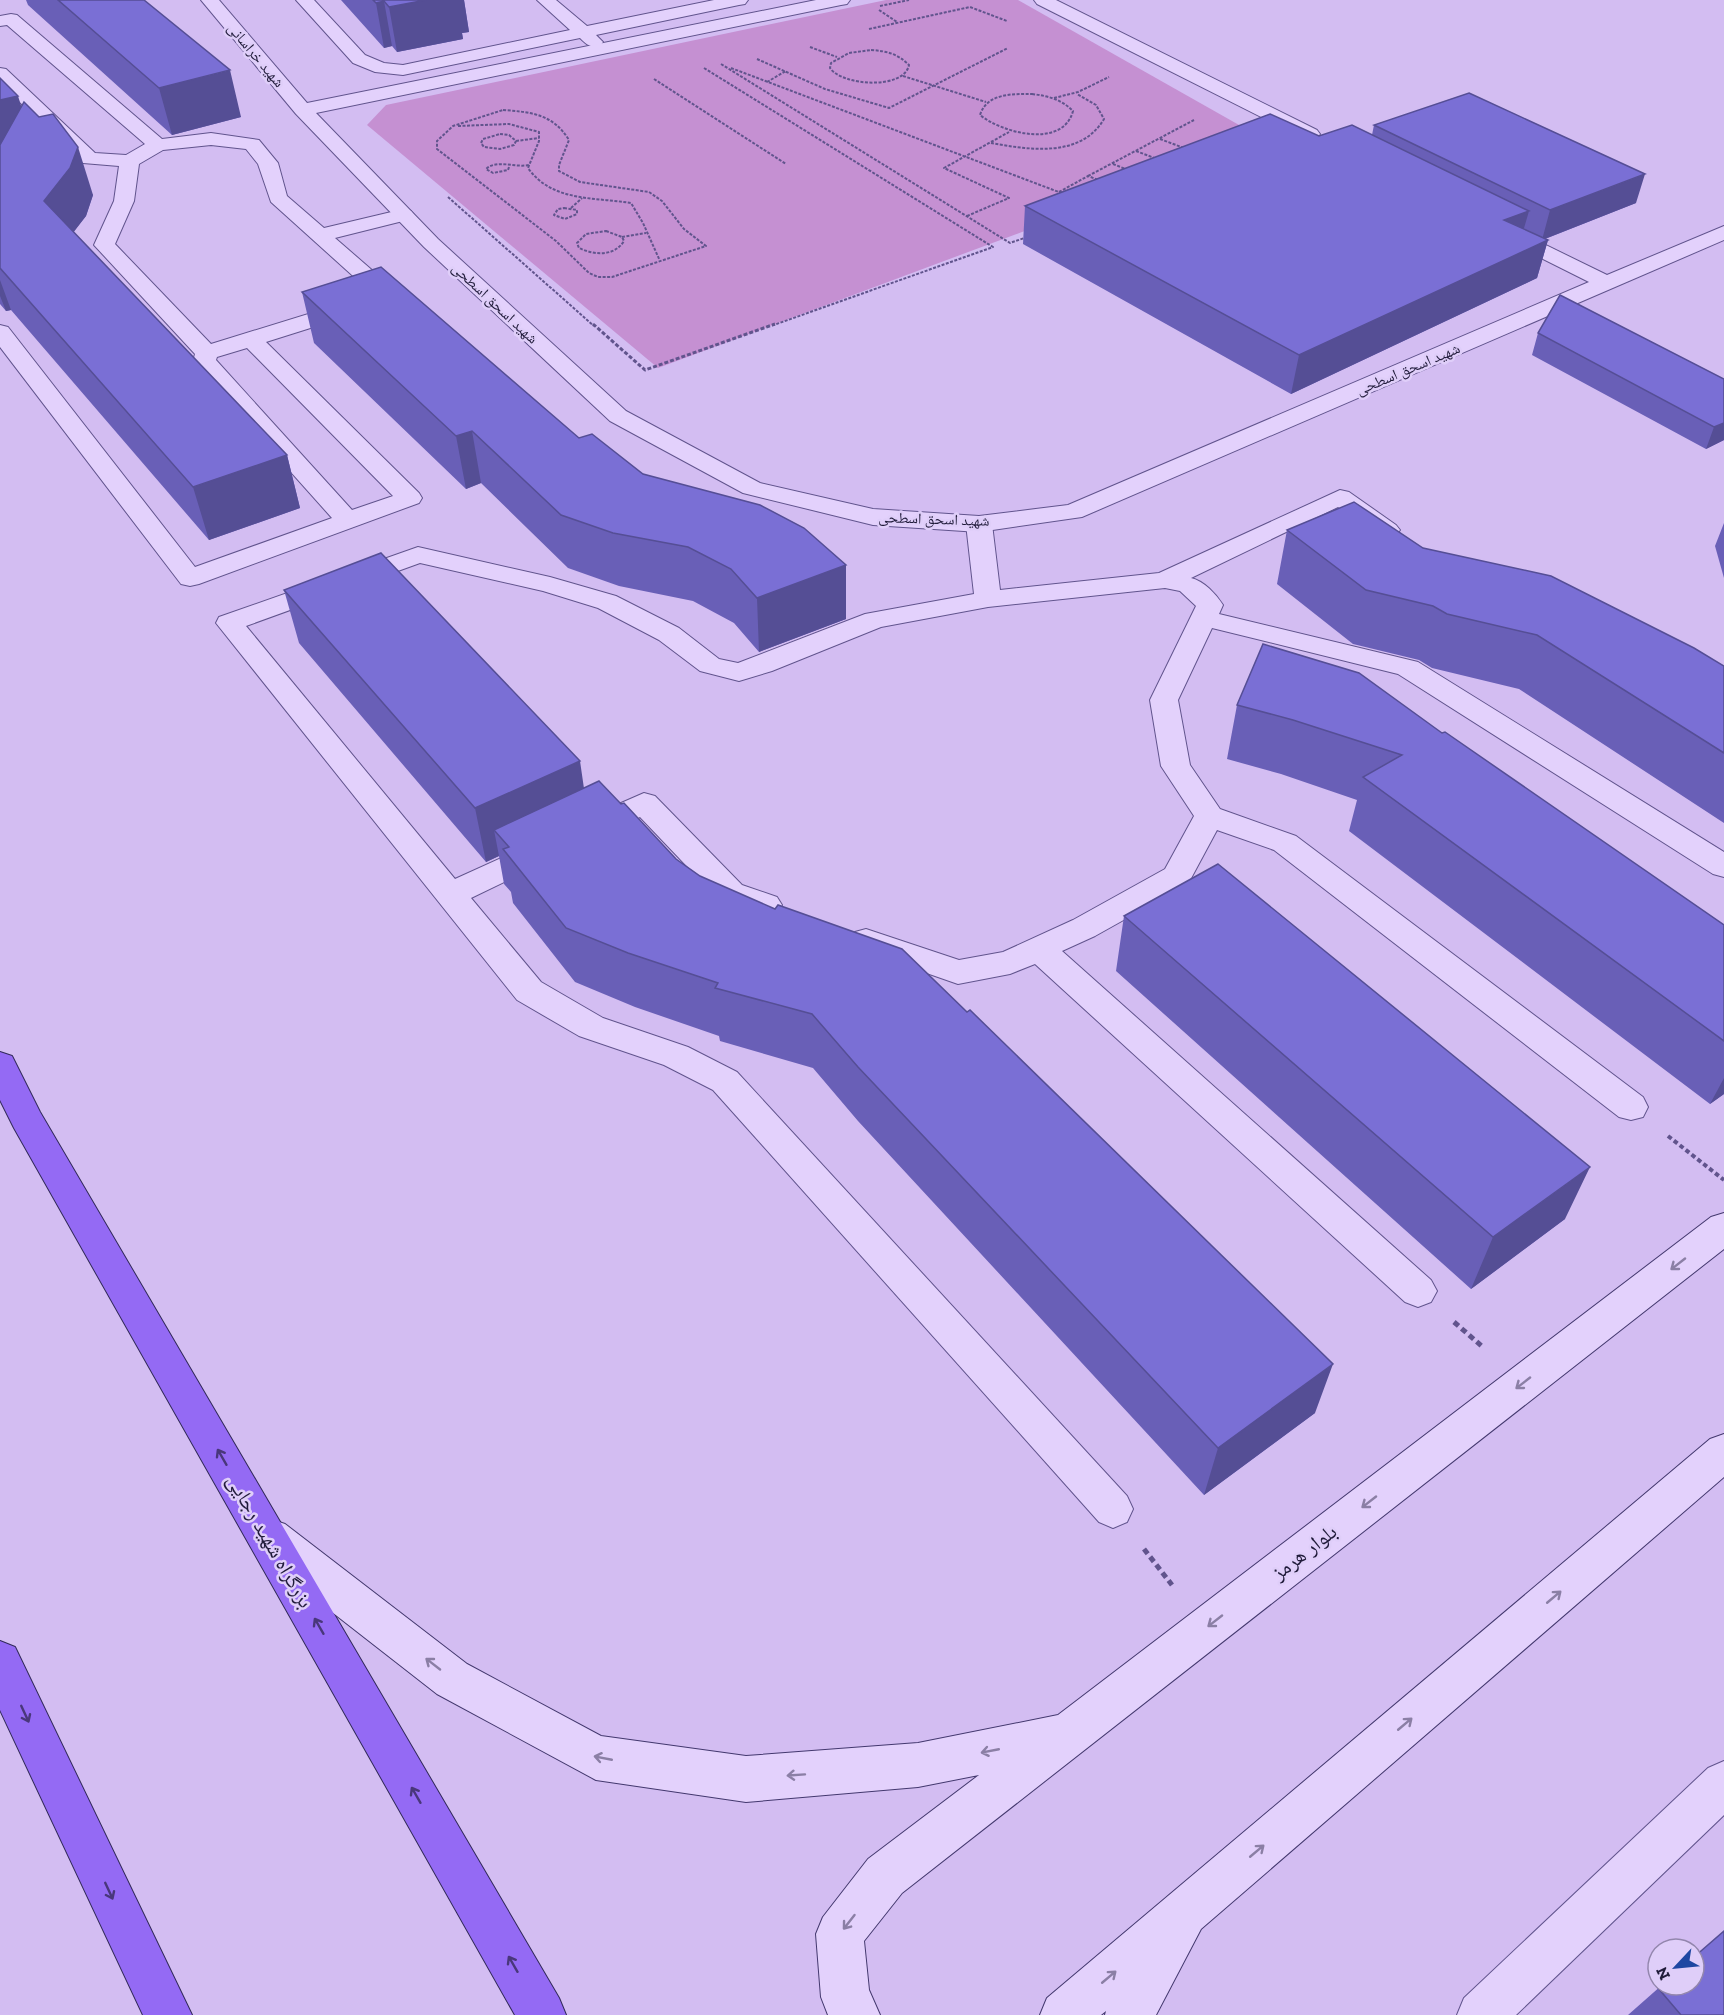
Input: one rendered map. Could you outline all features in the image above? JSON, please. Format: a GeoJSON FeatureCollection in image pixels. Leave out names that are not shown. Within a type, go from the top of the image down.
{"type":"FeatureCollection","features":[{"type":"Feature","properties":{"kind":"highway","name":"بزرگراه شهید رجایی"},"geometry":{"type":"LineString","coordinates":[[0,1065],[26,1118],[542,2015]]}},
{"type":"Feature","properties":{"kind":"highway"},"geometry":{"type":"LineString","coordinates":[[0,1662],[168,2015]]}},
{"type":"Feature","properties":{"kind":"street","name":"شهید خراسانی"},"geometry":{"type":"LineString","coordinates":[[210,0],[303,110]]}},
{"type":"Feature","properties":{"kind":"street"},"geometry":{"type":"LineString","coordinates":[[305,0],[360,59],[381,68],[404,70],[740,0]]}},
{"type":"Feature","properties":{"kind":"street"},"geometry":{"type":"LineString","coordinates":[[546,0],[602,49]]}},
{"type":"Feature","properties":{"kind":"street"},"geometry":{"type":"LineString","coordinates":[[303,110],[841,0]]}},
{"type":"Feature","properties":{"kind":"street"},"geometry":{"type":"LineString","coordinates":[[1044,0],[1331,145]]}},
{"type":"Feature","properties":{"kind":"street"},"geometry":{"type":"LineString","coordinates":[[0,21],[11,19],[158,145]]}},
{"type":"Feature","properties":{"kind":"street"},"geometry":{"type":"LineString","coordinates":[[0,73],[90,159],[130,161],[158,145],[211,138],[252,144],[268,163],[278,198],[323,235],[406,312]]}},
{"type":"Feature","properties":{"kind":"street","name":"شهید اسحق اسطحی"},"geometry":{"type":"LineString","coordinates":[[303,110],[431,243],[618,416],[752,488],[873,517],[979,524],[1073,512],[1724,232]]}},
{"type":"Feature","properties":{"kind":"street"},"geometry":{"type":"LineString","coordinates":[[130,161],[124,201],[104,245],[207,352]]}},
{"type":"Feature","properties":{"kind":"street"},"geometry":{"type":"LineString","coordinates":[[323,235],[404,215]]}},
{"type":"Feature","properties":{"kind":"street"},"geometry":{"type":"LineString","coordinates":[[1490,225],[1607,284]]}},
{"type":"Feature","properties":{"kind":"street"},"geometry":{"type":"LineString","coordinates":[[207,352],[388,296]]}},
{"type":"Feature","properties":{"kind":"street"},"geometry":{"type":"LineString","coordinates":[[0,332],[190,578],[410,498],[250,339]]}},
{"type":"Feature","properties":{"kind":"street"},"geometry":{"type":"LineString","coordinates":[[207,352],[204,361],[348,521]]}},
{"type":"Feature","properties":{"kind":"street"},"geometry":{"type":"LineString","coordinates":[[1165,580],[1340,497],[1404,542]]}},
{"type":"Feature","properties":{"kind":"street"},"geometry":{"type":"LineString","coordinates":[[979,524],[988,598]]}},
{"type":"Feature","properties":{"kind":"street"},"geometry":{"type":"LineString","coordinates":[[1113,1509],[725,1081],[676,1056],[591,1027],[529,991],[229,623],[418,555],[550,585],[607,602],[669,634],[710,665],[739,672],[874,620],[988,598],[1165,580],[1189,585],[1210,605],[1164,700],[1176,766],[1209,816],[1285,843],[1631,1107]]}},
{"type":"Feature","properties":{"kind":"street"},"geometry":{"type":"LineString","coordinates":[[1204,618],[1408,668],[1724,866]]}},
{"type":"Feature","properties":{"kind":"street"},"geometry":{"type":"LineString","coordinates":[[451,894],[644,803],[730,893],[795,916]]}},
{"type":"Feature","properties":{"kind":"street"},"geometry":{"type":"LineString","coordinates":[[839,931],[958,972],[1010,962],[1084,928],[1177,876],[1209,816]]}},
{"type":"Feature","properties":{"kind":"street"},"geometry":{"type":"LineString","coordinates":[[1039,949],[1418,1291]]}},
{"type":"Feature","properties":{"kind":"street","name":"بلوار هرمز"},"geometry":{"type":"LineString","coordinates":[[856,2015],[845,1997],[840,1934],[885,1876],[1724,1228]]}},
{"type":"Feature","properties":{"kind":"street"},"geometry":{"type":"LineString","coordinates":[[1064,2015],[1724,1452]]}},
{"type":"Feature","properties":{"kind":"street"},"geometry":{"type":"LineString","coordinates":[[267,1536],[452,1679],[596,1758],[746,1779],[918,1765],[1068,1736]]}},
{"type":"Feature","properties":{"kind":"street"},"geometry":{"type":"LineString","coordinates":[[1480,2015],[1724,1784]]}},
{"type":"Feature","properties":{"kind":"street"},"geometry":{"type":"LineString","coordinates":[[1129,2015],[1188,1910]]}},
{"type":"Feature","properties":{"kind":"path"},"geometry":{"type":"LineString","coordinates":[[865,30],[970,7],[1013,23]]}},
{"type":"Feature","properties":{"kind":"path"},"geometry":{"type":"LineString","coordinates":[[750,56],[825,89],[889,108],[1008,48]]}},
{"type":"Feature","properties":{"kind":"path"},"geometry":{"type":"LineString","coordinates":[[903,75],[909,65],[905,60],[897,55],[879,51],[847,54],[831,63],[834,74],[842,78],[867,83],[893,80],[903,75],[986,102]]}},
{"type":"Feature","properties":{"kind":"path"},"geometry":{"type":"LineString","coordinates":[[759,60],[769,56]]}},
{"type":"Feature","properties":{"kind":"path"},"geometry":{"type":"LineString","coordinates":[[712,59],[1010,243],[1031,236]]}},
{"type":"Feature","properties":{"kind":"path"},"geometry":{"type":"LineString","coordinates":[[441,191],[645,370],[993,247],[695,62]]}},
{"type":"Feature","properties":{"kind":"path"},"geometry":{"type":"LineString","coordinates":[[722,65],[1068,195]]}},
{"type":"Feature","properties":{"kind":"path"},"geometry":{"type":"LineString","coordinates":[[767,82],[787,71]]}},
{"type":"Feature","properties":{"kind":"path"},"geometry":{"type":"LineString","coordinates":[[1054,99],[1076,94],[1114,75]]}},
{"type":"Feature","properties":{"kind":"path"},"geometry":{"type":"LineString","coordinates":[[653,78],[786,164]]}},
{"type":"Feature","properties":{"kind":"path"},"geometry":{"type":"LineString","coordinates":[[1025,94],[1054,99],[1073,111],[1073,118],[1069,124],[1043,133],[1009,132],[985,122],[980,116],[981,109],[986,102],[997,98],[1025,94]]}},
{"type":"Feature","properties":{"kind":"path"},"geometry":{"type":"LineString","coordinates":[[990,142],[1034,149],[1054,148],[1086,139],[1101,126],[1104,119],[1096,105],[1076,94]]}},
{"type":"Feature","properties":{"kind":"path"},"geometry":{"type":"LineString","coordinates":[[503,110],[530,112],[552,118],[562,126],[569,140],[558,165],[559,171],[566,177],[586,184],[651,193],[662,200],[676,221],[706,246],[612,277],[598,277],[589,273],[556,241],[436,149],[436,141],[453,126],[503,110]]}},
{"type":"Feature","properties":{"kind":"path"},"geometry":{"type":"LineString","coordinates":[[1059,192],[1196,119]]}},
{"type":"Feature","properties":{"kind":"path"},"geometry":{"type":"LineString","coordinates":[[453,126],[519,123],[539,132],[528,168],[532,176],[542,186],[557,193],[608,198],[631,203],[640,214],[646,233],[660,261]]}},
{"type":"Feature","properties":{"kind":"path"},"geometry":{"type":"LineString","coordinates":[[966,216],[1009,198],[944,168],[1009,132]]}},
{"type":"Feature","properties":{"kind":"path"},"geometry":{"type":"LineString","coordinates":[[516,141],[514,145],[500,149],[484,147],[481,143],[483,139],[499,134],[508,135],[516,141],[539,138]]}},
{"type":"Feature","properties":{"kind":"path"},"geometry":{"type":"LineString","coordinates":[[1159,138],[1192,152]]}},
{"type":"Feature","properties":{"kind":"path"},"geometry":{"type":"LineString","coordinates":[[1136,151],[1166,163]]}},
{"type":"Feature","properties":{"kind":"path"},"geometry":{"type":"LineString","coordinates":[[509,167],[501,173],[493,173],[486,169],[500,162],[509,167],[529,165]]}},
{"type":"Feature","properties":{"kind":"path"},"geometry":{"type":"LineString","coordinates":[[1112,164],[1131,171]]}},
{"type":"Feature","properties":{"kind":"path"},"geometry":{"type":"LineString","coordinates":[[1088,176],[1110,184]]}},
{"type":"Feature","properties":{"kind":"path"},"geometry":{"type":"LineString","coordinates":[[570,208],[577,210],[577,214],[572,218],[558,218],[554,215],[558,210],[570,208],[583,197]]}},
{"type":"Feature","properties":{"kind":"path"},"geometry":{"type":"LineString","coordinates":[[622,237],[624,241],[622,246],[606,253],[586,251],[579,248],[577,243],[579,238],[595,232],[615,233],[622,237],[646,233]]}},
{"type":"Feature","properties":{"kind":"path"},"geometry":{"type":"LineString","coordinates":[[1631,1107],[1724,1180]]}},
{"type":"Feature","properties":{"kind":"path"},"geometry":{"type":"LineString","coordinates":[[1418,1291],[1523,1382]]}},
{"type":"Feature","properties":{"kind":"path"},"geometry":{"type":"LineString","coordinates":[[1113,1509],[1206,1629]]}},
{"type":"Feature","properties":{"kind":"shaded area"},"geometry":{"type":"Polygon","coordinates":[[[886,0],[1018,0],[1255,134],[1249,147],[658,368],[367,125],[386,105],[886,0]]]}},
{"type":"Feature","properties":{"kind":"building"},"geometry":{"type":"Polygon","coordinates":[[[58,0],[144,0],[230,70],[159,88],[58,0]]]}},
{"type":"Feature","properties":{"kind":"building"},"geometry":{"type":"Polygon","coordinates":[[[373,0],[426,0],[389,7],[384,1],[376,3],[373,0]]]}},
{"type":"Feature","properties":{"kind":"building"},"geometry":{"type":"Polygon","coordinates":[[[0,78],[18,96],[0,100],[0,78]]]}},
{"type":"Feature","properties":{"kind":"building"},"geometry":{"type":"Polygon","coordinates":[[[1469,93],[1645,174],[1550,210],[1374,125],[1469,93]]]}},
{"type":"Feature","properties":{"kind":"building"},"geometry":{"type":"Polygon","coordinates":[[[24,102],[39,117],[53,114],[78,147],[70,168],[44,201],[287,455],[193,487],[0,268],[0,145],[24,102]]]}},
{"type":"Feature","properties":{"kind":"building"},"geometry":{"type":"Polygon","coordinates":[[[1270,114],[1319,136],[1352,125],[1529,211],[1504,220],[1548,240],[1299,355],[1025,206],[1270,114]]]}},
{"type":"Feature","properties":{"kind":"building"},"geometry":{"type":"Polygon","coordinates":[[[381,267],[579,438],[592,434],[643,474],[760,505],[804,528],[846,565],[757,598],[731,569],[688,547],[613,533],[561,515],[472,431],[456,436],[302,292],[381,267]]]}},
{"type":"Feature","properties":{"kind":"building"},"geometry":{"type":"Polygon","coordinates":[[[1560,295],[1724,379],[1724,423],[1714,427],[1538,333],[1560,295]]]}},
{"type":"Feature","properties":{"kind":"building"},"geometry":{"type":"Polygon","coordinates":[[[1354,502],[1423,548],[1551,576],[1694,648],[1724,666],[1724,753],[1537,635],[1447,614],[1433,606],[1366,590],[1287,530],[1354,502]]]}},
{"type":"Feature","properties":{"kind":"building"},"geometry":{"type":"Polygon","coordinates":[[[381,553],[580,761],[475,808],[284,590],[381,553]]]}},
{"type":"Feature","properties":{"kind":"building"},"geometry":{"type":"Polygon","coordinates":[[[1263,644],[1359,673],[1442,733],[1445,732],[1724,925],[1724,1041],[1363,777],[1402,755],[1293,720],[1237,705],[1263,644]]]}},
{"type":"Feature","properties":{"kind":"building"},"geometry":{"type":"Polygon","coordinates":[[[599,781],[621,804],[624,803],[676,859],[700,876],[775,909],[778,905],[902,949],[967,1012],[970,1010],[1333,1364],[1218,1448],[858,1067],[812,1014],[715,988],[718,983],[628,953],[566,928],[503,849],[509,847],[494,830],[599,781]]]}},
{"type":"Feature","properties":{"kind":"building"},"geometry":{"type":"Polygon","coordinates":[[[1218,864],[1590,1167],[1493,1237],[1124,916],[1218,864]]]}},
{"type":"Feature","properties":{"kind":"building"},"geometry":{"type":"Polygon","coordinates":[[[1724,1931],[1724,2015],[1681,2015],[1666,1997],[1706,1997],[1706,1947],[1724,1931]]]}}]}
